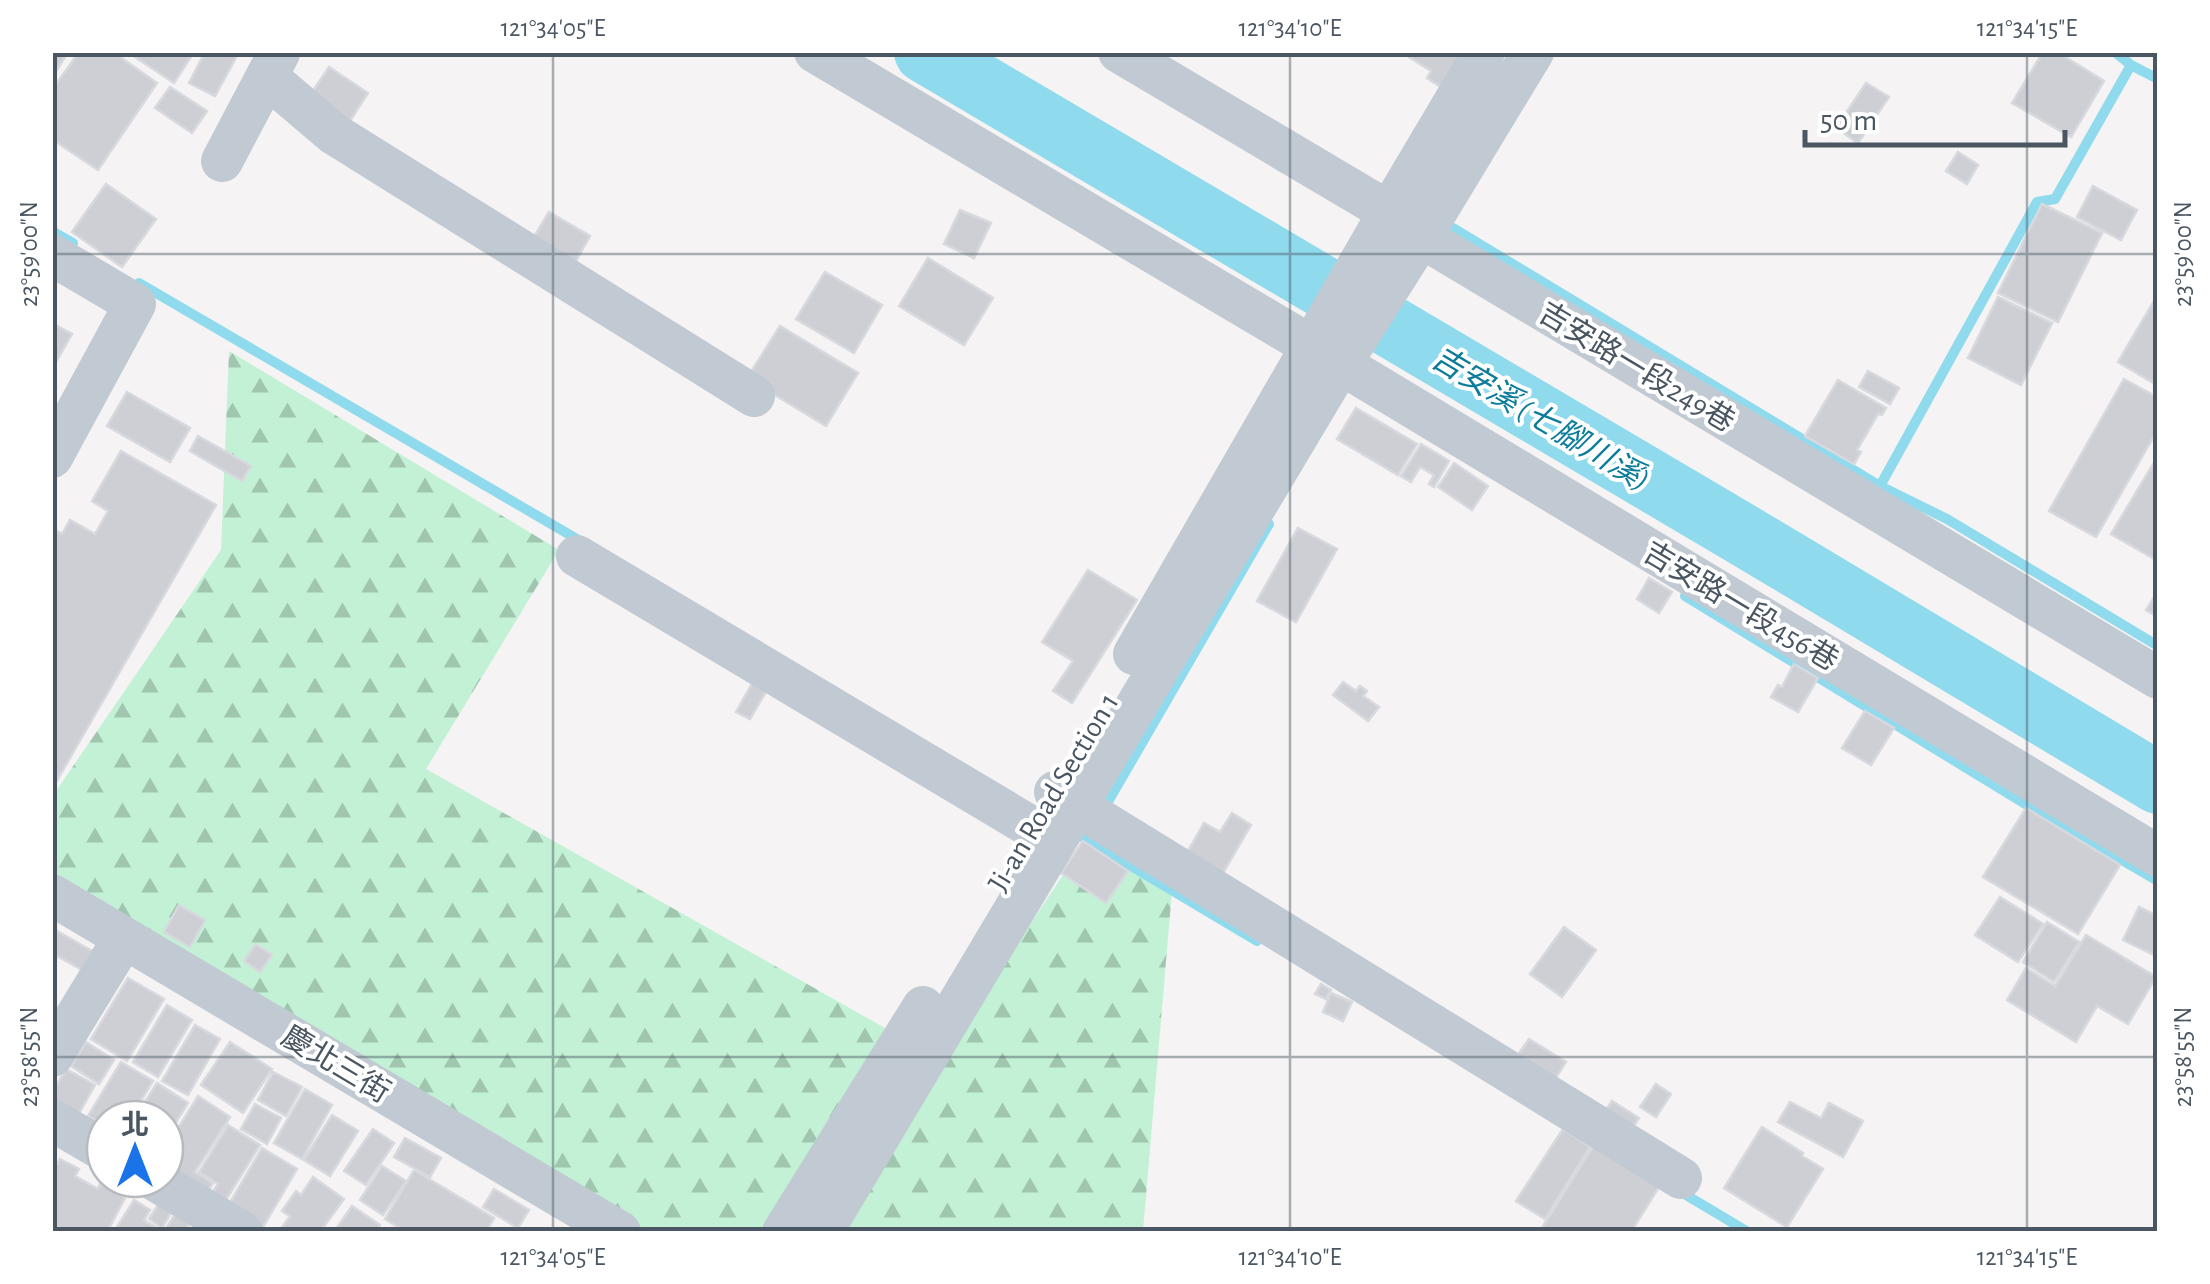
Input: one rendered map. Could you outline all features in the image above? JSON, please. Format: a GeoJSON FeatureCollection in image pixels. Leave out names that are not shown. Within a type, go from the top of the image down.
{"type":"FeatureCollection","features":[{"type":"Feature","properties":{"kind":"street","name":"吉安路一段456巷"},"geometry":{"type":"LineString","coordinates":[[814,52],[2158,856]]}},
{"type":"Feature","properties":{"kind":"street","name":"吉安路一段249巷"},"geometry":{"type":"LineString","coordinates":[[1120,52],[2158,678]]}},
{"type":"Feature","properties":{"kind":"street"},"geometry":{"type":"LineString","coordinates":[[1405,225],[1484,52]]}},
{"type":"Feature","properties":{"kind":"street"},"geometry":{"type":"LineString","coordinates":[[1405,225],[1532,52]]}},
{"type":"Feature","properties":{"kind":"street"},"geometry":{"type":"LineString","coordinates":[[222,161],[273,65],[334,134],[754,396]]}},
{"type":"Feature","properties":{"kind":"street","name":"Ji-an Road Section 1"},"geometry":{"type":"LineString","coordinates":[[822,1232],[1066,799],[1405,225]]}},
{"type":"Feature","properties":{"kind":"street"},"geometry":{"type":"LineString","coordinates":[[52,255],[136,304],[52,457]]}},
{"type":"Feature","properties":{"kind":"street"},"geometry":{"type":"LineString","coordinates":[[577,556],[1033,828]]}},
{"type":"Feature","properties":{"kind":"street","name":"Ji-an Road Section 1"},"geometry":{"type":"LineString","coordinates":[[783,1232],[1033,828],[1066,799]]}},
{"type":"Feature","properties":{"kind":"street"},"geometry":{"type":"LineString","coordinates":[[1066,799],[1681,1178]]}},
{"type":"Feature","properties":{"kind":"street","name":"慶北三街"},"geometry":{"type":"LineString","coordinates":[[52,895],[620,1232]]}},
{"type":"Feature","properties":{"kind":"street"},"geometry":{"type":"LineString","coordinates":[[52,1056],[124,938]]}},
{"type":"Feature","properties":{"kind":"street"},"geometry":{"type":"LineString","coordinates":[[52,1120],[85,1139]]}},
{"type":"Feature","properties":{"kind":"street"},"geometry":{"type":"LineString","coordinates":[[185,1198],[242,1232]]}},
{"type":"Feature","properties":{"kind":"green space"},"geometry":{"type":"Polygon","coordinates":[[[229,351],[559,550],[426,769],[885,1028],[777,1231],[624,1231],[53,884],[52,797],[221,550],[229,351]]]}},
{"type":"Feature","properties":{"kind":"green space"},"geometry":{"type":"Polygon","coordinates":[[[1086,840],[1172,891],[1143,1231],[827,1232],[1086,840]]]}},
{"type":"Feature","properties":{"kind":"building"},"geometry":{"type":"Polygon","coordinates":[[[52,52],[68,52],[52,78],[52,52]]]}},
{"type":"Feature","properties":{"kind":"building"},"geometry":{"type":"Polygon","coordinates":[[[79,52],[113,52],[157,83],[98,170],[52,139],[52,90],[79,52]]]}},
{"type":"Feature","properties":{"kind":"building"},"geometry":{"type":"Polygon","coordinates":[[[194,52],[174,83],[132,55],[194,52]]]}},
{"type":"Feature","properties":{"kind":"building"},"geometry":{"type":"Polygon","coordinates":[[[205,52],[239,52],[215,96],[189,83],[205,52]]]}},
{"type":"Feature","properties":{"kind":"building"},"geometry":{"type":"Polygon","coordinates":[[[1412,52],[1467,52],[1444,89],[1427,78],[1431,71],[1409,57],[1412,52]]]}},
{"type":"Feature","properties":{"kind":"building"},"geometry":{"type":"Polygon","coordinates":[[[2043,52],[2057,52],[2104,81],[2071,137],[2012,103],[2043,52]]]}},
{"type":"Feature","properties":{"kind":"building"},"geometry":{"type":"Polygon","coordinates":[[[329,67],[368,93],[344,130],[305,103],[329,67]]]}},
{"type":"Feature","properties":{"kind":"building"},"geometry":{"type":"Polygon","coordinates":[[[1866,83],[1889,97],[1858,143],[1836,128],[1866,83]]]}},
{"type":"Feature","properties":{"kind":"building"},"geometry":{"type":"Polygon","coordinates":[[[170,87],[207,111],[192,133],[155,108],[170,87]]]}},
{"type":"Feature","properties":{"kind":"building"},"geometry":{"type":"Polygon","coordinates":[[[1958,152],[1978,165],[1967,184],[1946,171],[1958,152]]]}},
{"type":"Feature","properties":{"kind":"building"},"geometry":{"type":"Polygon","coordinates":[[[106,184],[156,219],[122,267],[72,232],[106,184]]]}},
{"type":"Feature","properties":{"kind":"building"},"geometry":{"type":"Polygon","coordinates":[[[2093,186],[2137,210],[2121,240],[2077,217],[2093,186]]]}},
{"type":"Feature","properties":{"kind":"building"},"geometry":{"type":"Polygon","coordinates":[[[2042,204],[2102,233],[2058,322],[1998,293],[2042,204]]]}},
{"type":"Feature","properties":{"kind":"building"},"geometry":{"type":"Polygon","coordinates":[[[960,210],[991,223],[974,258],[944,244],[960,210]]]}},
{"type":"Feature","properties":{"kind":"building"},"geometry":{"type":"Polygon","coordinates":[[[549,212],[590,236],[568,275],[526,250],[549,212]]]}},
{"type":"Feature","properties":{"kind":"building"},"geometry":{"type":"Polygon","coordinates":[[[928,258],[993,298],[964,345],[899,306],[928,258]]]}},
{"type":"Feature","properties":{"kind":"building"},"geometry":{"type":"Polygon","coordinates":[[[825,272],[882,305],[854,353],[796,319],[825,272]]]}},
{"type":"Feature","properties":{"kind":"building"},"geometry":{"type":"Polygon","coordinates":[[[2158,294],[2158,379],[2155,384],[2118,362],[2158,294]]]}},
{"type":"Feature","properties":{"kind":"building"},"geometry":{"type":"Polygon","coordinates":[[[1998,297],[2052,323],[2021,385],[1968,358],[1998,297]]]}},
{"type":"Feature","properties":{"kind":"building"},"geometry":{"type":"Polygon","coordinates":[[[52,323],[72,334],[52,369],[52,323]]]}},
{"type":"Feature","properties":{"kind":"building"},"geometry":{"type":"Polygon","coordinates":[[[780,326],[858,373],[826,426],[747,378],[780,326]]]}},
{"type":"Feature","properties":{"kind":"building"},"geometry":{"type":"Polygon","coordinates":[[[1868,371],[1899,388],[1890,404],[1859,387],[1868,371]]]}},
{"type":"Feature","properties":{"kind":"building"},"geometry":{"type":"Polygon","coordinates":[[[2124,379],[2158,398],[2158,429],[2096,537],[2049,511],[2124,379]]]}},
{"type":"Feature","properties":{"kind":"building"},"geometry":{"type":"Polygon","coordinates":[[[1838,380],[1886,408],[1882,415],[1878,414],[1857,450],[1861,452],[1854,464],[1805,436],[1838,380]]]}},
{"type":"Feature","properties":{"kind":"building"},"geometry":{"type":"Polygon","coordinates":[[[127,392],[190,428],[170,462],[107,426],[127,392]]]}},
{"type":"Feature","properties":{"kind":"building"},"geometry":{"type":"Polygon","coordinates":[[[1356,408],[1417,444],[1398,475],[1337,439],[1356,408]]]}},
{"type":"Feature","properties":{"kind":"building"},"geometry":{"type":"Polygon","coordinates":[[[198,436],[251,466],[242,481],[190,451],[198,436]]]}},
{"type":"Feature","properties":{"kind":"building"},"geometry":{"type":"Polygon","coordinates":[[[1421,444],[1449,461],[1434,487],[1429,484],[1434,475],[1420,467],[1411,482],[1401,476],[1421,444]]]}},
{"type":"Feature","properties":{"kind":"building"},"geometry":{"type":"Polygon","coordinates":[[[121,451],[216,505],[52,789],[52,528],[62,534],[70,520],[95,534],[108,511],[92,501],[121,451]]]}},
{"type":"Feature","properties":{"kind":"building"},"geometry":{"type":"Polygon","coordinates":[[[2158,456],[2158,561],[2111,534],[2158,456]]]}},
{"type":"Feature","properties":{"kind":"building"},"geometry":{"type":"Polygon","coordinates":[[[1454,463],[1488,486],[1472,510],[1438,487],[1454,463]]]}},
{"type":"Feature","properties":{"kind":"building"},"geometry":{"type":"Polygon","coordinates":[[[1298,528],[1337,549],[1296,622],[1257,601],[1298,528]]]}},
{"type":"Feature","properties":{"kind":"building"},"geometry":{"type":"Polygon","coordinates":[[[1088,570],[1137,600],[1072,703],[1053,691],[1073,661],[1042,642],[1088,570]]]}},
{"type":"Feature","properties":{"kind":"building"},"geometry":{"type":"Polygon","coordinates":[[[1649,578],[1672,592],[1659,613],[1637,599],[1649,578]]]}},
{"type":"Feature","properties":{"kind":"building"},"geometry":{"type":"Polygon","coordinates":[[[2158,591],[2158,617],[2146,610],[2158,591]]]}},
{"type":"Feature","properties":{"kind":"building"},"geometry":{"type":"Polygon","coordinates":[[[1794,664],[1818,678],[1798,712],[1771,697],[1778,685],[1782,687],[1794,664]]]}},
{"type":"Feature","properties":{"kind":"building"},"geometry":{"type":"Polygon","coordinates":[[[753,682],[767,690],[750,719],[736,712],[753,682]]]}},
{"type":"Feature","properties":{"kind":"building"},"geometry":{"type":"Polygon","coordinates":[[[1343,682],[1356,691],[1360,686],[1367,691],[1363,696],[1379,707],[1368,721],[1333,695],[1343,682]]]}},
{"type":"Feature","properties":{"kind":"building"},"geometry":{"type":"Polygon","coordinates":[[[1865,711],[1894,728],[1871,765],[1842,748],[1865,711]]]}},
{"type":"Feature","properties":{"kind":"building"},"geometry":{"type":"Polygon","coordinates":[[[2026,808],[2120,865],[2078,934],[1983,877],[2026,808]]]}},
{"type":"Feature","properties":{"kind":"building"},"geometry":{"type":"Polygon","coordinates":[[[1232,813],[1251,825],[1219,880],[1183,860],[1204,823],[1220,832],[1232,813]]]}},
{"type":"Feature","properties":{"kind":"building"},"geometry":{"type":"Polygon","coordinates":[[[1083,841],[1128,871],[1106,903],[1061,873],[1083,841]]]}},
{"type":"Feature","properties":{"kind":"building"},"geometry":{"type":"Polygon","coordinates":[[[2000,897],[2043,924],[2018,962],[1975,935],[2000,897]]]}},
{"type":"Feature","properties":{"kind":"building"},"geometry":{"type":"Polygon","coordinates":[[[179,905],[205,920],[190,947],[164,932],[179,905]]]}},
{"type":"Feature","properties":{"kind":"building"},"geometry":{"type":"Polygon","coordinates":[[[2139,907],[2158,916],[2158,957],[2123,940],[2139,907]]]}},
{"type":"Feature","properties":{"kind":"building"},"geometry":{"type":"Polygon","coordinates":[[[2047,922],[2079,942],[2054,982],[2023,962],[2047,922]]]}},
{"type":"Feature","properties":{"kind":"building"},"geometry":{"type":"Polygon","coordinates":[[[1564,927],[1596,950],[1562,997],[1530,974],[1564,927]]]}},
{"type":"Feature","properties":{"kind":"building"},"geometry":{"type":"Polygon","coordinates":[[[52,928],[92,951],[82,970],[52,953],[52,928]]]}},
{"type":"Feature","properties":{"kind":"building"},"geometry":{"type":"Polygon","coordinates":[[[2086,935],[2156,977],[2128,1024],[2097,1006],[2076,1042],[2007,1000],[2026,968],[2055,986],[2086,935]]]}},
{"type":"Feature","properties":{"kind":"building"},"geometry":{"type":"Polygon","coordinates":[[[256,944],[272,955],[260,972],[244,961],[256,944]]]}},
{"type":"Feature","properties":{"kind":"building"},"geometry":{"type":"Polygon","coordinates":[[[128,978],[164,999],[127,1061],[91,1039],[128,978]]]}},
{"type":"Feature","properties":{"kind":"building"},"geometry":{"type":"Polygon","coordinates":[[[1321,984],[1331,990],[1326,999],[1315,994],[1321,984]]]}},
{"type":"Feature","properties":{"kind":"building"},"geometry":{"type":"Polygon","coordinates":[[[1331,993],[1352,1002],[1343,1021],[1323,1012],[1331,993]]]}},
{"type":"Feature","properties":{"kind":"building"},"geometry":{"type":"Polygon","coordinates":[[[167,1005],[192,1020],[158,1077],[133,1062],[167,1005]]]}},
{"type":"Feature","properties":{"kind":"building"},"geometry":{"type":"Polygon","coordinates":[[[195,1025],[220,1039],[188,1095],[162,1081],[195,1025]]]}},
{"type":"Feature","properties":{"kind":"building"},"geometry":{"type":"Polygon","coordinates":[[[1529,1039],[1566,1062],[1552,1084],[1515,1059],[1529,1039]]]}},
{"type":"Feature","properties":{"kind":"building"},"geometry":{"type":"Polygon","coordinates":[[[86,1042],[114,1060],[99,1084],[71,1066],[86,1042]]]}},
{"type":"Feature","properties":{"kind":"building"},"geometry":{"type":"Polygon","coordinates":[[[230,1042],[272,1069],[243,1113],[201,1085],[230,1042]]]}},
{"type":"Feature","properties":{"kind":"building"},"geometry":{"type":"Polygon","coordinates":[[[121,1062],[153,1081],[142,1099],[98,1099],[121,1062]]]}},
{"type":"Feature","properties":{"kind":"building"},"geometry":{"type":"Polygon","coordinates":[[[66,1069],[95,1085],[73,1124],[52,1112],[52,1093],[66,1069]]]}},
{"type":"Feature","properties":{"kind":"building"},"geometry":{"type":"Polygon","coordinates":[[[273,1072],[302,1087],[286,1116],[258,1100],[273,1072]]]}},
{"type":"Feature","properties":{"kind":"building"},"geometry":{"type":"Polygon","coordinates":[[[157,1083],[182,1099],[147,1099],[157,1083]]]}},
{"type":"Feature","properties":{"kind":"building"},"geometry":{"type":"Polygon","coordinates":[[[1656,1084],[1671,1094],[1656,1117],[1640,1107],[1656,1084]]]}},
{"type":"Feature","properties":{"kind":"building"},"geometry":{"type":"Polygon","coordinates":[[[305,1089],[332,1105],[302,1159],[274,1143],[305,1089]]]}},
{"type":"Feature","properties":{"kind":"building"},"geometry":{"type":"Polygon","coordinates":[[[198,1096],[230,1117],[195,1172],[213,1183],[203,1198],[185,1187],[185,1117],[198,1096]]]}},
{"type":"Feature","properties":{"kind":"building"},"geometry":{"type":"Polygon","coordinates":[[[1612,1101],[1639,1118],[1629,1133],[1602,1116],[1612,1101]]]}},
{"type":"Feature","properties":{"kind":"building"},"geometry":{"type":"Polygon","coordinates":[[[1790,1102],[1821,1118],[1829,1103],[1863,1121],[1843,1157],[1778,1122],[1790,1102]]]}},
{"type":"Feature","properties":{"kind":"building"},"geometry":{"type":"Polygon","coordinates":[[[255,1104],[281,1118],[267,1144],[241,1129],[255,1104]]]}},
{"type":"Feature","properties":{"kind":"building"},"geometry":{"type":"Polygon","coordinates":[[[332,1115],[358,1131],[330,1176],[304,1160],[332,1115]]]}},
{"type":"Feature","properties":{"kind":"building"},"geometry":{"type":"Polygon","coordinates":[[[228,1125],[260,1145],[224,1203],[211,1195],[218,1184],[199,1172],[228,1125]]]}},
{"type":"Feature","properties":{"kind":"building"},"geometry":{"type":"Polygon","coordinates":[[[1762,1127],[1823,1169],[1787,1227],[1724,1188],[1762,1127]]]}},
{"type":"Feature","properties":{"kind":"building"},"geometry":{"type":"Polygon","coordinates":[[[373,1129],[394,1143],[366,1185],[344,1171],[373,1129]]]}},
{"type":"Feature","properties":{"kind":"building"},"geometry":{"type":"Polygon","coordinates":[[[1563,1129],[1590,1147],[1545,1219],[1516,1201],[1563,1129]]]}},
{"type":"Feature","properties":{"kind":"building"},"geometry":{"type":"Polygon","coordinates":[[[405,1138],[441,1158],[430,1177],[394,1157],[405,1138]]]}},
{"type":"Feature","properties":{"kind":"building"},"geometry":{"type":"Polygon","coordinates":[[[1593,1146],[1659,1187],[1631,1232],[1548,1232],[1542,1228],[1593,1146]]]}},
{"type":"Feature","properties":{"kind":"building"},"geometry":{"type":"Polygon","coordinates":[[[262,1148],[297,1169],[263,1227],[228,1206],[262,1148]]]}},
{"type":"Feature","properties":{"kind":"building"},"geometry":{"type":"Polygon","coordinates":[[[60,1159],[79,1169],[75,1176],[85,1182],[85,1199],[124,1199],[107,1232],[67,1232],[52,1224],[52,1173],[60,1159]]]}},
{"type":"Feature","properties":{"kind":"building"},"geometry":{"type":"Polygon","coordinates":[[[382,1166],[406,1181],[383,1215],[360,1200],[382,1166]]]}},
{"type":"Feature","properties":{"kind":"building"},"geometry":{"type":"Polygon","coordinates":[[[414,1170],[494,1218],[486,1232],[406,1232],[385,1219],[414,1170]]]}},
{"type":"Feature","properties":{"kind":"building"},"geometry":{"type":"Polygon","coordinates":[[[313,1177],[344,1199],[320,1232],[279,1232],[290,1216],[282,1211],[296,1191],[301,1195],[313,1177]]]}},
{"type":"Feature","properties":{"kind":"building"},"geometry":{"type":"Polygon","coordinates":[[[494,1189],[529,1210],[518,1228],[483,1207],[494,1189]]]}},
{"type":"Feature","properties":{"kind":"building"},"geometry":{"type":"Polygon","coordinates":[[[134,1200],[150,1210],[144,1220],[159,1232],[114,1232],[134,1200]]]}},
{"type":"Feature","properties":{"kind":"building"},"geometry":{"type":"Polygon","coordinates":[[[161,1200],[174,1208],[162,1228],[149,1219],[161,1200]]]}},
{"type":"Feature","properties":{"kind":"building"},"geometry":{"type":"Polygon","coordinates":[[[352,1206],[380,1225],[375,1232],[334,1232],[352,1206]]]}},
{"type":"Feature","properties":{"kind":"building"},"geometry":{"type":"Polygon","coordinates":[[[179,1208],[194,1217],[185,1232],[167,1227],[179,1208]]]}},
{"type":"Feature","properties":{"kind":"waterway","name":"吉安溪 (七腳川溪)"},"geometry":{"type":"LineString","coordinates":[[925,52],[2158,783]]}},
{"type":"Feature","properties":{"kind":"waterway"},"geometry":{"type":"LineString","coordinates":[[2115,52],[2158,79]]}},
{"type":"Feature","properties":{"kind":"waterway"},"geometry":{"type":"LineString","coordinates":[[1880,486],[2037,202],[2055,199],[2131,65]]}},
{"type":"Feature","properties":{"kind":"waterway"},"geometry":{"type":"LineString","coordinates":[[1453,228],[1880,486],[1947,519],[2158,646]]}},
{"type":"Feature","properties":{"kind":"waterway"},"geometry":{"type":"LineString","coordinates":[[52,231],[73,243]]}},
{"type":"Feature","properties":{"kind":"waterway"},"geometry":{"type":"LineString","coordinates":[[139,283],[582,542]]}},
{"type":"Feature","properties":{"kind":"waterway"},"geometry":{"type":"LineString","coordinates":[[1102,812],[1269,524]]}},
{"type":"Feature","properties":{"kind":"waterway"},"geometry":{"type":"LineString","coordinates":[[1685,596],[2158,881]]}},
{"type":"Feature","properties":{"kind":"waterway"},"geometry":{"type":"LineString","coordinates":[[1074,832],[1257,941]]}},
{"type":"Feature","properties":{"kind":"waterway"},"geometry":{"type":"LineString","coordinates":[[1681,1192],[1748,1232]]}}]}
